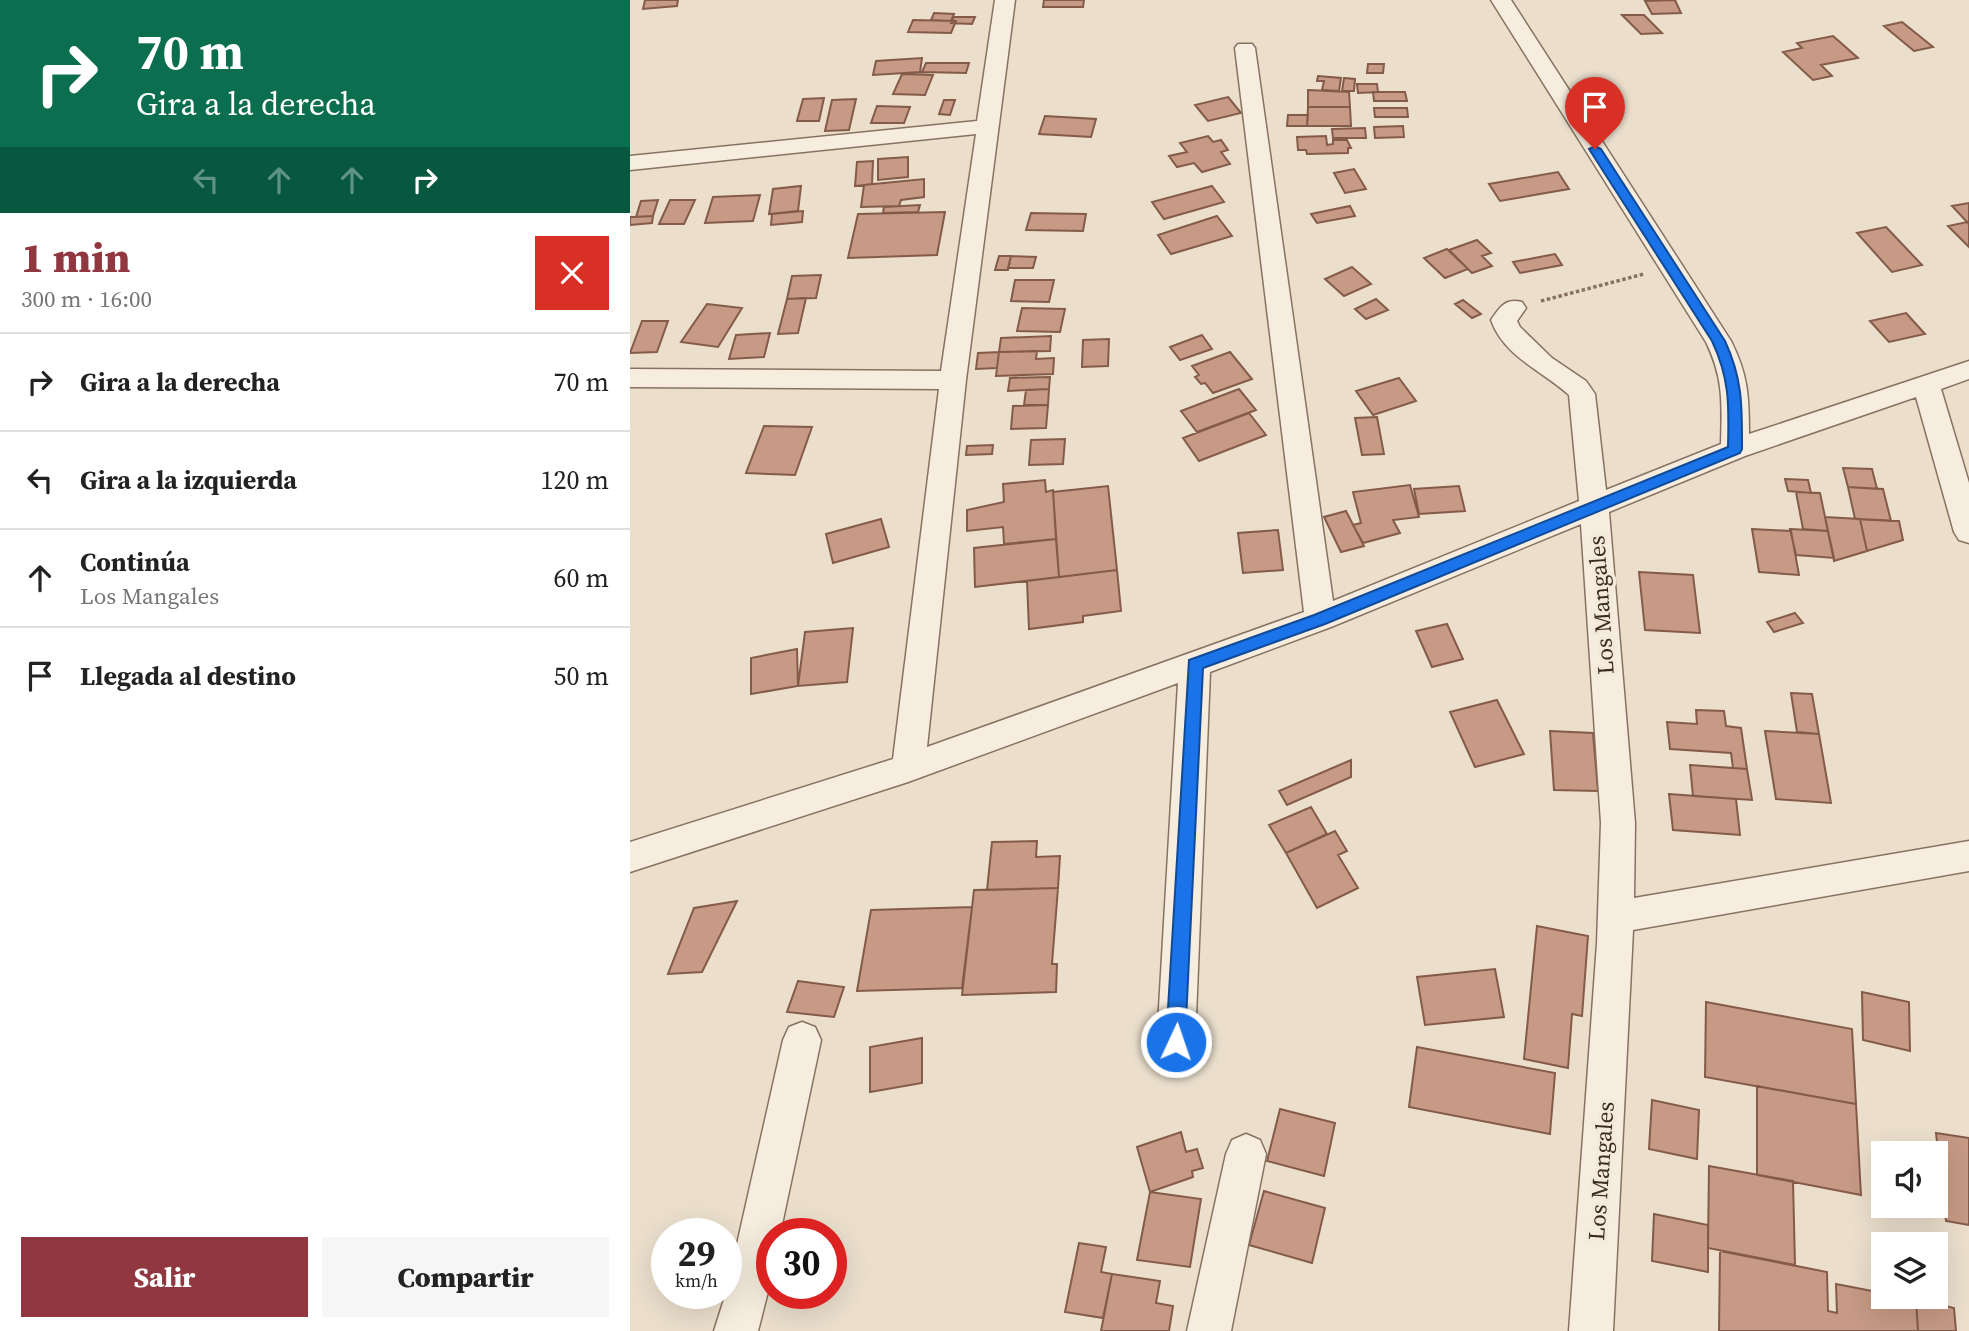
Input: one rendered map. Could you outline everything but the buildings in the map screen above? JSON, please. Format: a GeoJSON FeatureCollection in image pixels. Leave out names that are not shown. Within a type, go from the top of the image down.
{"type":"FeatureCollection","features":[{"type":"Feature","properties":{"kind":"street"},"geometry":{"type":"LineString","coordinates":[[908,768],[954,380],[1005,0]]}},
{"type":"Feature","properties":{"kind":"street"},"geometry":{"type":"LineString","coordinates":[[1501,0],[1718,341],[1730,365],[1736,391],[1735,449]]}},
{"type":"Feature","properties":{"kind":"street"},"geometry":{"type":"LineString","coordinates":[[1245,48],[1320,619]]}},
{"type":"Feature","properties":{"kind":"street"},"geometry":{"type":"LineString","coordinates":[[630,163],[989,126]]}},
{"type":"Feature","properties":{"kind":"street","name":"Los Mangales"},"geometry":{"type":"LineString","coordinates":[[1513,308],[1504,320],[1508,331],[1556,374],[1577,386],[1582,394],[1594,507],[1618,823],[1616,917],[1591,1331]]}},
{"type":"Feature","properties":{"kind":"street"},"geometry":{"type":"LineString","coordinates":[[630,857],[908,768],[1320,619],[1735,449],[1969,370]]}},
{"type":"Feature","properties":{"kind":"street"},"geometry":{"type":"LineString","coordinates":[[630,378],[954,380]]}},
{"type":"Feature","properties":{"kind":"street"},"geometry":{"type":"LineString","coordinates":[[1926,384],[1969,532]]}},
{"type":"Feature","properties":{"kind":"street"},"geometry":{"type":"LineString","coordinates":[[1176,1042],[1195,664]]}},
{"type":"Feature","properties":{"kind":"street"},"geometry":{"type":"LineString","coordinates":[[1616,917],[1969,856]]}},
{"type":"Feature","properties":{"kind":"street"},"geometry":{"type":"LineString","coordinates":[[736,1331],[748,1288],[802,1040]]}},
{"type":"Feature","properties":{"kind":"street"},"geometry":{"type":"LineString","coordinates":[[1209,1331],[1246,1154]]}},
{"type":"Feature","properties":{"kind":"path"},"geometry":{"type":"LineString","coordinates":[[1513,308],[1599,288],[1668,266]]}},
{"type":"Feature","properties":{"kind":"route"},"geometry":{"type":"LineString","coordinates":[[1176,1042],[1195,664],[1320,619],[1735,449],[1736,391],[1730,365],[1718,341],[1595,149]]}}]}
